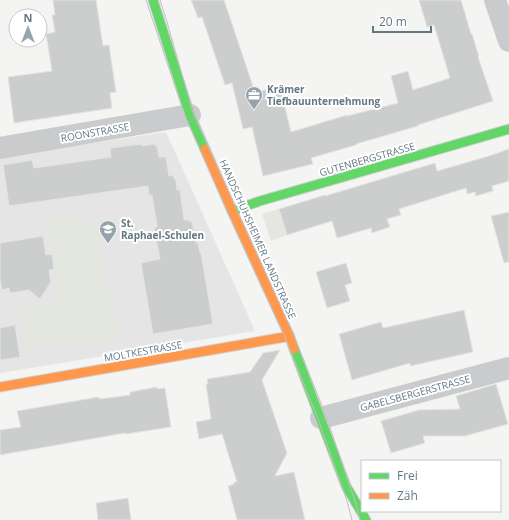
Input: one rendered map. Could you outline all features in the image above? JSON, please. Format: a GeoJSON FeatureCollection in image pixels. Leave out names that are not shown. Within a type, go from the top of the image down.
{"type":"FeatureCollection","features":[{"type":"Feature","properties":{"kind":"main road","name":"HANDSCHUHSHEIMER LANDSTRASSE"},"geometry":{"type":"LineString","coordinates":[[153,0],[190,115],[289,335],[346,486],[361,512]]}},
{"type":"Feature","properties":{"kind":"main road","name":"GUTENBERGSTRASSE"},"geometry":{"type":"LineString","coordinates":[[232,211],[260,201],[509,129]]}},
{"type":"Feature","properties":{"kind":"main road","name":"MOLTKESTRASSE"},"geometry":{"type":"LineString","coordinates":[[0,387],[289,335]]}},
{"type":"Feature","properties":{"kind":"main road","name":"HANDSCHUHSHEIMER LANDSTRASSE"},"geometry":{"type":"LineString","coordinates":[[346,486],[347,507]]}},
{"type":"Feature","properties":{"kind":"street"},"geometry":{"type":"LineString","coordinates":[[495,0],[509,41]]}},
{"type":"Feature","properties":{"kind":"street","name":"ROONSTRASSE"},"geometry":{"type":"LineString","coordinates":[[0,148],[190,115]]}},
{"type":"Feature","properties":{"kind":"street","name":"GABELSBERGERSTRASSE"},"geometry":{"type":"LineString","coordinates":[[321,418],[509,368]]}},
{"type":"Feature","properties":{"kind":"shaded area","name":"St. Raphael-Schulen"},"geometry":{"type":"Polygon","coordinates":[[[166,132],[255,331],[0,373],[0,157],[166,132]]]}},
{"type":"Feature","properties":{"kind":"shaded area"},"geometry":{"type":"Polygon","coordinates":[[[279,209],[287,235],[271,241],[262,214],[279,209]]]}},
{"type":"Feature","properties":{"kind":"shaded area"},"geometry":{"type":"Polygon","coordinates":[[[83,210],[85,225],[96,223],[107,288],[95,290],[111,289],[120,341],[24,348],[19,309],[60,302],[49,235],[43,236],[41,217],[83,210]]]}},
{"type":"Feature","properties":{"kind":"building"},"geometry":{"type":"Polygon","coordinates":[[[53,0],[96,0],[103,46],[109,45],[116,92],[110,93],[112,108],[14,123],[8,77],[52,71],[48,46],[48,34],[55,32],[52,15],[55,15],[53,0]]]}},
{"type":"Feature","properties":{"kind":"building"},"geometry":{"type":"Polygon","coordinates":[[[191,0],[224,0],[255,92],[275,88],[276,92],[281,91],[291,132],[347,115],[398,103],[391,76],[408,71],[413,90],[450,78],[434,25],[427,27],[419,0],[461,0],[493,101],[418,126],[311,158],[313,164],[263,176],[252,127],[243,129],[232,83],[225,85],[202,17],[198,18],[191,0]]]}},
{"type":"Feature","properties":{"kind":"building"},"geometry":{"type":"Polygon","coordinates":[[[142,144],[142,146],[155,144],[155,146],[157,146],[159,157],[166,157],[169,176],[174,175],[174,179],[176,179],[177,190],[180,190],[184,220],[189,220],[190,222],[192,221],[196,243],[198,243],[201,253],[213,324],[153,334],[141,263],[160,259],[154,228],[157,227],[157,225],[152,195],[149,195],[148,186],[9,206],[3,165],[32,160],[34,168],[111,157],[110,148],[142,144]]]}},
{"type":"Feature","properties":{"kind":"building"},"geometry":{"type":"Polygon","coordinates":[[[509,149],[509,181],[492,186],[493,191],[476,196],[475,192],[467,194],[466,188],[399,209],[401,215],[387,219],[390,227],[372,233],[371,228],[337,238],[332,221],[287,235],[279,209],[435,163],[437,171],[509,149]]]}},
{"type":"Feature","properties":{"kind":"building"},"geometry":{"type":"Polygon","coordinates":[[[509,212],[509,262],[504,263],[491,216],[509,212]]]}},
{"type":"Feature","properties":{"kind":"building"},"geometry":{"type":"Polygon","coordinates":[[[43,236],[46,255],[52,254],[54,269],[49,270],[51,282],[40,299],[29,290],[10,293],[9,288],[2,290],[0,278],[0,243],[43,236]]]}},
{"type":"Feature","properties":{"kind":"building"},"geometry":{"type":"Polygon","coordinates":[[[346,263],[352,283],[345,285],[350,301],[327,308],[316,272],[346,263]]]}},
{"type":"Feature","properties":{"kind":"building"},"geometry":{"type":"Polygon","coordinates":[[[464,310],[473,352],[410,366],[410,363],[352,380],[339,334],[381,322],[383,328],[464,310]]]}},
{"type":"Feature","properties":{"kind":"building"},"geometry":{"type":"Polygon","coordinates":[[[15,325],[20,357],[0,360],[0,328],[15,325]]]}},
{"type":"Feature","properties":{"kind":"building"},"geometry":{"type":"Polygon","coordinates":[[[280,350],[262,380],[287,453],[275,476],[294,472],[305,520],[237,520],[228,486],[234,484],[234,482],[237,482],[222,434],[199,439],[196,422],[211,419],[206,384],[208,384],[207,379],[250,372],[263,353],[280,350]]]}},
{"type":"Feature","properties":{"kind":"building"},"geometry":{"type":"Polygon","coordinates":[[[496,384],[508,424],[465,436],[423,436],[425,443],[391,453],[381,421],[419,410],[460,409],[456,396],[496,384]]]}},
{"type":"Feature","properties":{"kind":"building"},"geometry":{"type":"Polygon","coordinates":[[[157,387],[157,389],[165,388],[171,427],[125,433],[0,455],[0,430],[21,427],[17,411],[98,397],[100,399],[130,395],[130,392],[157,387]]]}},
{"type":"Feature","properties":{"kind":"building"},"geometry":{"type":"Polygon","coordinates":[[[128,498],[131,520],[98,520],[96,503],[128,498]]]}},
{"type":"Feature","properties":{"kind":"tram line"},"geometry":{"type":"LineString","coordinates":[[146,0],[185,116],[285,337],[318,419],[347,501],[352,520]]}},
{"type":"Feature","properties":{"kind":"tram line"},"geometry":{"type":"LineString","coordinates":[[160,0],[193,113],[293,333],[326,416],[360,520]]}},
{"type":"Feature","properties":{"kind":"traffic: fast"},"geometry":{"type":"LineString","coordinates":[[153,0],[190,115],[205,149]]}},
{"type":"Feature","properties":{"kind":"traffic: fast"},"geometry":{"type":"LineString","coordinates":[[232,211],[260,201],[509,129]]}},
{"type":"Feature","properties":{"kind":"traffic: fast"},"geometry":{"type":"LineString","coordinates":[[294,349],[346,486],[361,512]]}},
{"type":"Feature","properties":{"kind":"traffic: fast"},"geometry":{"type":"LineString","coordinates":[[361,512],[366,520]]}},
{"type":"Feature","properties":{"kind":"traffic: slow"},"geometry":{"type":"LineString","coordinates":[[205,149],[294,349]]}},
{"type":"Feature","properties":{"kind":"traffic: slow"},"geometry":{"type":"LineString","coordinates":[[0,387],[285,337],[289,335]]}},
{"type":"Feature","properties":{"kind":"place","name":"Krämer Tiefbauunternehmung"},"geometry":{"type":"Point","coordinates":[254,110]}},
{"type":"Feature","properties":{"kind":"place","name":"St. Raphael-Schulen"},"geometry":{"type":"Point","coordinates":[108,244]}}]}
